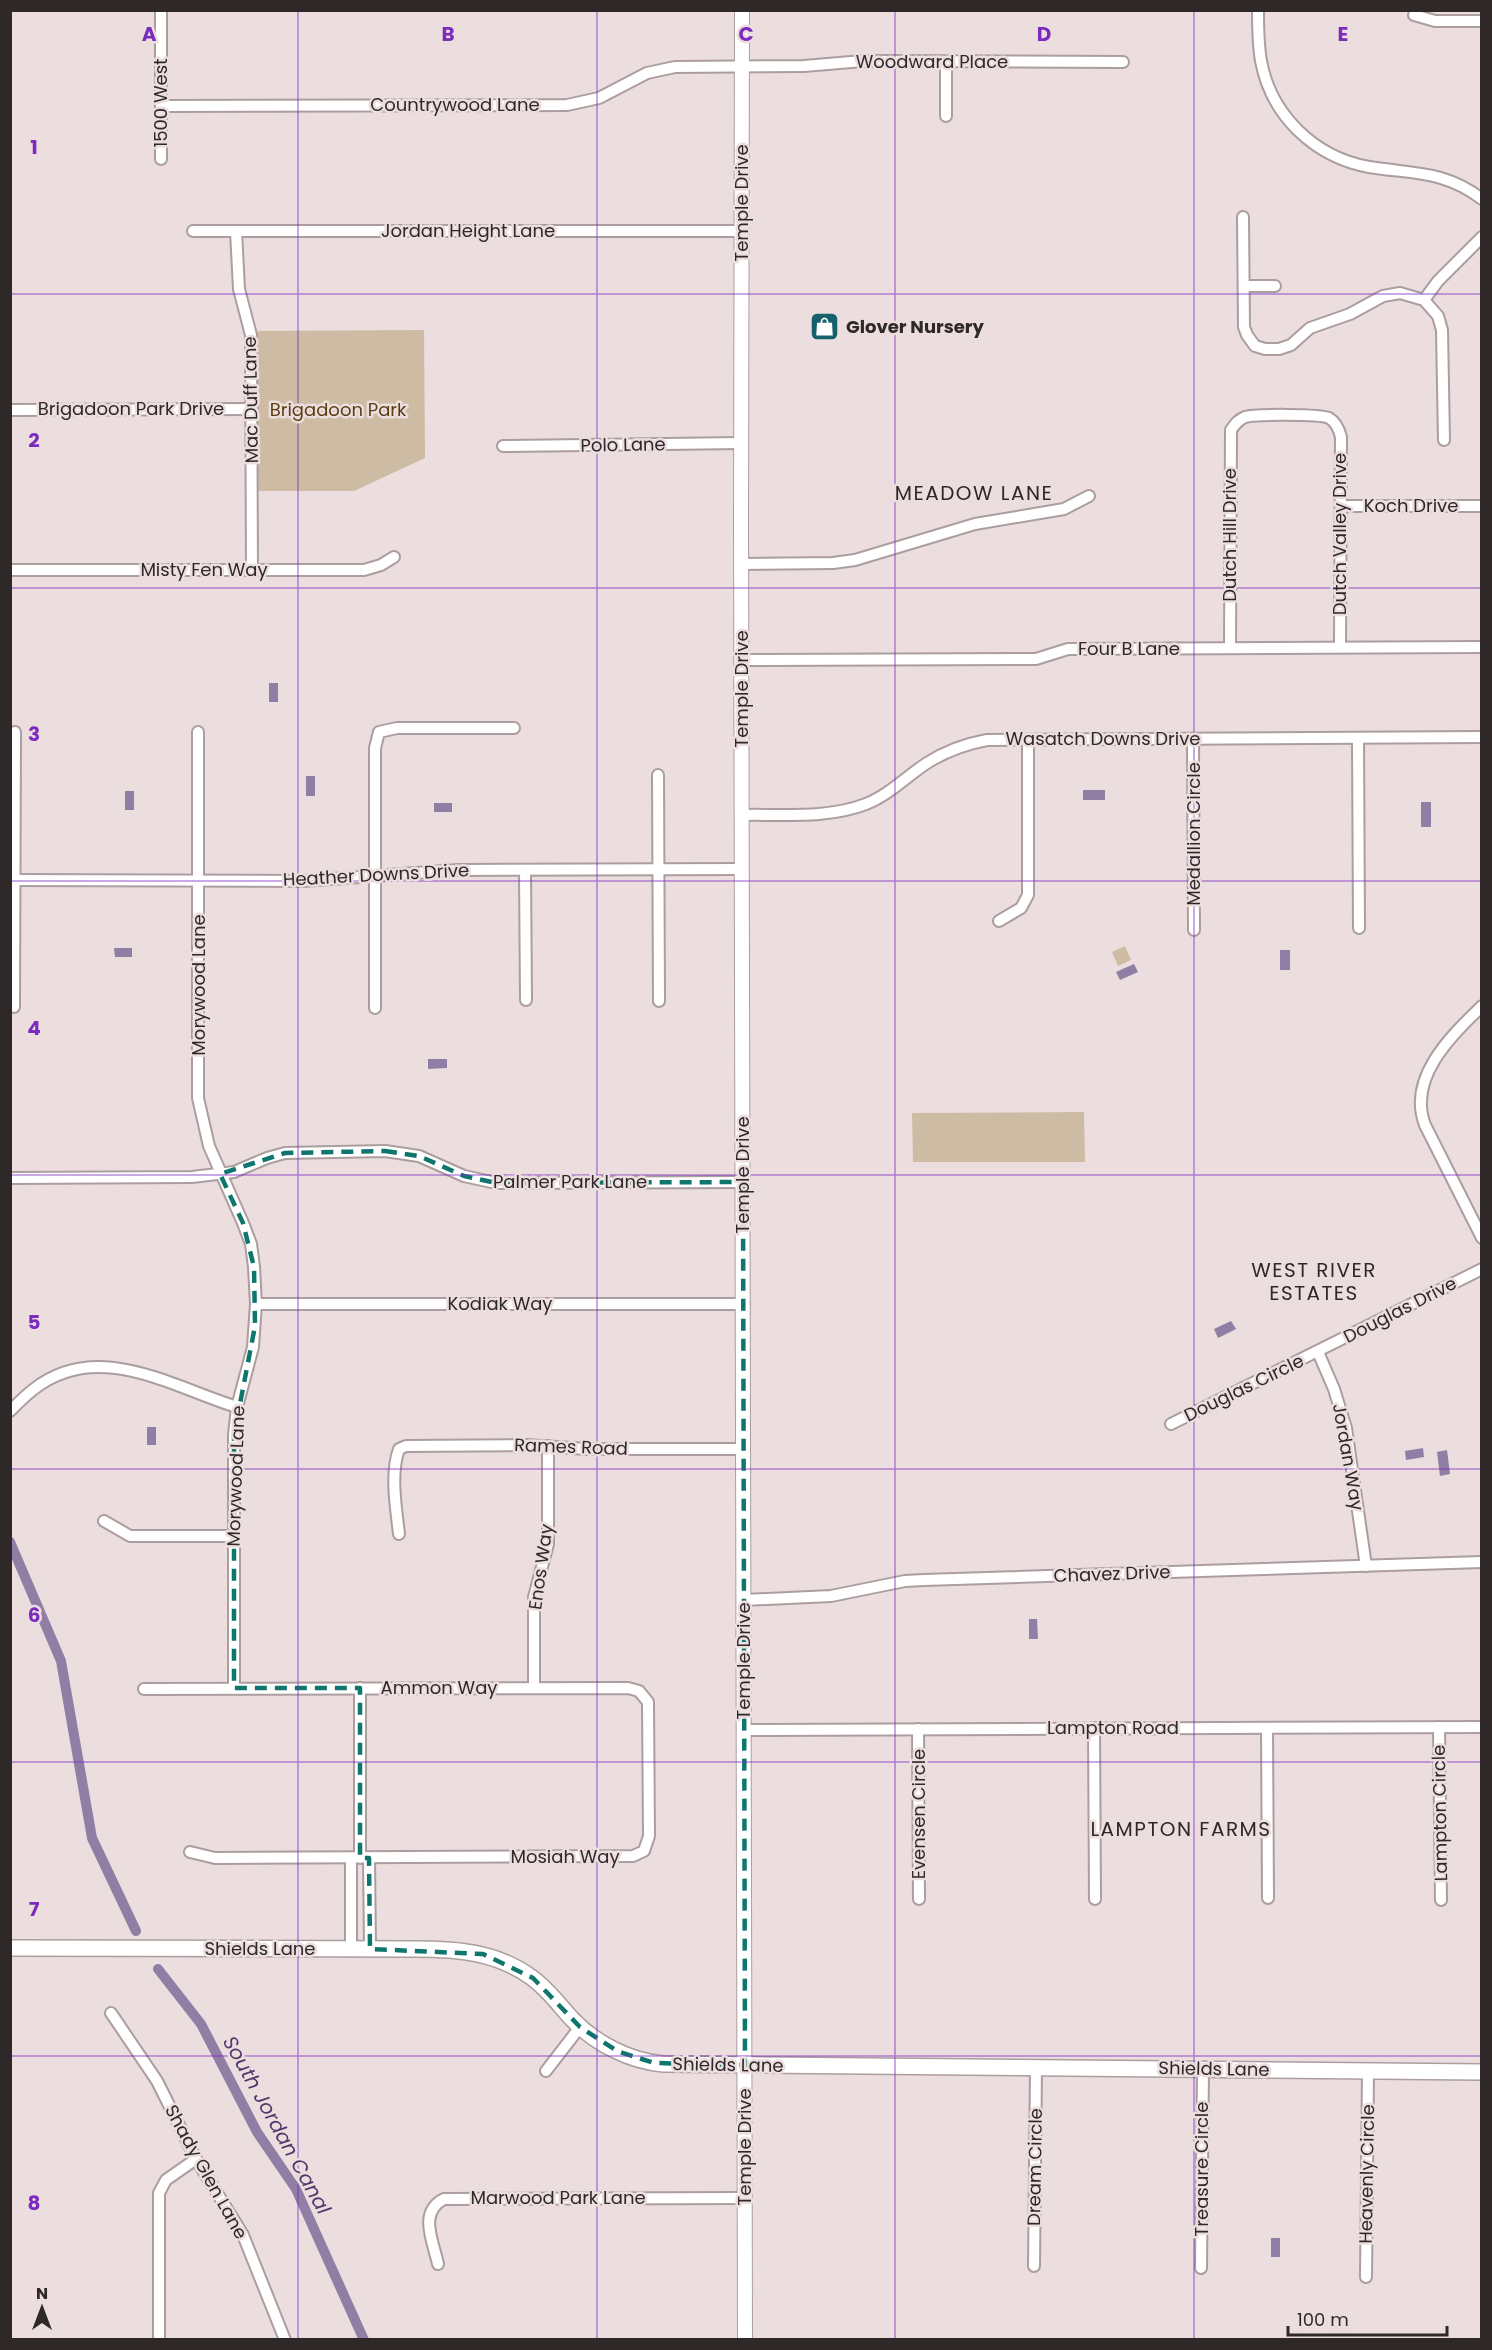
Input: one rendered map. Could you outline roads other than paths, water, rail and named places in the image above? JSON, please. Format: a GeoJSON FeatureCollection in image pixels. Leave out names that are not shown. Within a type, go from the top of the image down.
{"type":"FeatureCollection","features":[{"type":"Feature","properties":{"kind":"main road","name":"Shields Lane"},"geometry":{"type":"LineString","coordinates":[[10,1948],[455,1949],[497,1958],[521,1970],[543,1986],[580,2027],[617,2051],[654,2063],[1482,2072]]}},
{"type":"Feature","properties":{"kind":"street","name":"1500 West"},"geometry":{"type":"LineString","coordinates":[[161,10],[161,159]]}},
{"type":"Feature","properties":{"kind":"street","name":"Temple Drive"},"geometry":{"type":"LineString","coordinates":[[742,10],[745,2340]]}},
{"type":"Feature","properties":{"kind":"street"},"geometry":{"type":"LineString","coordinates":[[1258,10],[1259,46],[1264,74],[1281,111],[1299,133],[1319,148],[1341,159],[1366,166],[1428,174],[1458,184],[1482,199]]}},
{"type":"Feature","properties":{"kind":"street"},"geometry":{"type":"LineString","coordinates":[[1414,15],[1436,21],[1482,21]]}},
{"type":"Feature","properties":{"kind":"street","name":"Woodward Place"},"geometry":{"type":"LineString","coordinates":[[742,66],[804,66],[863,61],[1123,62]]}},
{"type":"Feature","properties":{"kind":"street"},"geometry":{"type":"LineString","coordinates":[[946,62],[946,116]]}},
{"type":"Feature","properties":{"kind":"street","name":"Countrywood Lane"},"geometry":{"type":"LineString","coordinates":[[161,106],[567,105],[599,98],[632,80],[660,69],[742,66]]}},
{"type":"Feature","properties":{"kind":"street"},"geometry":{"type":"LineString","coordinates":[[1244,217],[1245,331],[1255,346],[1265,350],[1287,347],[1310,328],[1350,314],[1388,294],[1407,294],[1424,300],[1438,316],[1443,330],[1444,440]]}},
{"type":"Feature","properties":{"kind":"street","name":"Jordan Height Lane"},"geometry":{"type":"LineString","coordinates":[[193,231],[742,231]]}},
{"type":"Feature","properties":{"kind":"street","name":"Mac Duff Lane"},"geometry":{"type":"LineString","coordinates":[[236,231],[239,289],[251,335],[252,570]]}},
{"type":"Feature","properties":{"kind":"street"},"geometry":{"type":"LineString","coordinates":[[1424,300],[1438,281],[1482,237]]}},
{"type":"Feature","properties":{"kind":"street"},"geometry":{"type":"LineString","coordinates":[[1244,286],[1275,286]]}},
{"type":"Feature","properties":{"kind":"street","name":"Brigadoon Park Drive"},"geometry":{"type":"LineString","coordinates":[[10,410],[252,409]]}},
{"type":"Feature","properties":{"kind":"street","name":"Dutch Valley Drive"},"geometry":{"type":"LineString","coordinates":[[1236,423],[1251,416],[1318,416],[1334,422],[1341,437],[1340,647]]}},
{"type":"Feature","properties":{"kind":"street","name":"Dutch Hill Drive"},"geometry":{"type":"LineString","coordinates":[[1230,648],[1231,430],[1236,423]]}},
{"type":"Feature","properties":{"kind":"street","name":"Polo Lane"},"geometry":{"type":"LineString","coordinates":[[503,446],[742,443]]}},
{"type":"Feature","properties":{"kind":"street"},"geometry":{"type":"LineString","coordinates":[[741,564],[833,563],[855,560],[975,524],[1064,509],[1089,496]]}},
{"type":"Feature","properties":{"kind":"street","name":"Koch Drive"},"geometry":{"type":"LineString","coordinates":[[1341,506],[1482,506]]}},
{"type":"Feature","properties":{"kind":"street","name":"Misty Fen Way"},"geometry":{"type":"LineString","coordinates":[[10,570],[364,570],[381,565],[394,557]]}},
{"type":"Feature","properties":{"kind":"street","name":"Four B Lane"},"geometry":{"type":"LineString","coordinates":[[742,660],[1036,659],[1068,649],[1482,647]]}},
{"type":"Feature","properties":{"kind":"street"},"geometry":{"type":"LineString","coordinates":[[375,1008],[375,748],[379,732],[397,728],[514,728]]}},
{"type":"Feature","properties":{"kind":"street"},"geometry":{"type":"LineString","coordinates":[[14,1007],[12,880],[15,732]]}},
{"type":"Feature","properties":{"kind":"street","name":"Morywood Lane"},"geometry":{"type":"LineString","coordinates":[[198,732],[198,1098],[209,1146],[251,1244],[256,1304],[253,1347],[237,1407],[234,1688]]}},
{"type":"Feature","properties":{"kind":"street","name":"Wasatch Downs Drive"},"geometry":{"type":"LineString","coordinates":[[742,815],[818,814],[850,809],[880,797],[926,763],[955,748],[987,740],[1482,737]]}},
{"type":"Feature","properties":{"kind":"street"},"geometry":{"type":"LineString","coordinates":[[1358,738],[1359,928]]}},
{"type":"Feature","properties":{"kind":"street","name":"Medallion Circle"},"geometry":{"type":"LineString","coordinates":[[1193,739],[1194,930]]}},
{"type":"Feature","properties":{"kind":"street"},"geometry":{"type":"LineString","coordinates":[[999,921],[1021,908],[1028,895],[1028,740]]}},
{"type":"Feature","properties":{"kind":"street"},"geometry":{"type":"LineString","coordinates":[[658,775],[659,1000]]}},
{"type":"Feature","properties":{"kind":"street","name":"Heather Downs Drive"},"geometry":{"type":"LineString","coordinates":[[12,880],[303,880],[422,871],[742,869]]}},
{"type":"Feature","properties":{"kind":"street"},"geometry":{"type":"LineString","coordinates":[[525,870],[526,1000]]}},
{"type":"Feature","properties":{"kind":"street"},"geometry":{"type":"LineString","coordinates":[[1482,1006],[1447,1042],[1435,1058],[1427,1076],[1421,1105],[1425,1125],[1482,1238]]}},
{"type":"Feature","properties":{"kind":"street","name":"Palmer Park Lane"},"geometry":{"type":"LineString","coordinates":[[10,1178],[192,1178],[220,1174],[285,1153],[385,1151],[419,1156],[464,1176],[496,1183],[743,1182]]}},
{"type":"Feature","properties":{"kind":"street","name":"Douglas Drive"},"geometry":{"type":"LineString","coordinates":[[1318,1352],[1482,1269]]}},
{"type":"Feature","properties":{"kind":"street","name":"Kodiak Way"},"geometry":{"type":"LineString","coordinates":[[256,1304],[744,1304]]}},
{"type":"Feature","properties":{"kind":"street","name":"Douglas Circle"},"geometry":{"type":"LineString","coordinates":[[1171,1424],[1318,1352]]}},
{"type":"Feature","properties":{"kind":"street","name":"Jordan Way"},"geometry":{"type":"LineString","coordinates":[[1318,1352],[1334,1389],[1346,1428],[1366,1566]]}},
{"type":"Feature","properties":{"kind":"street"},"geometry":{"type":"LineString","coordinates":[[10,1411],[35,1388],[49,1380],[65,1373],[100,1366],[134,1370],[237,1407]]}},
{"type":"Feature","properties":{"kind":"street","name":"Rames Road"},"geometry":{"type":"LineString","coordinates":[[399,1534],[396,1464],[399,1449],[414,1445],[548,1446],[587,1449],[744,1449]]}},
{"type":"Feature","properties":{"kind":"street","name":"Enos Way"},"geometry":{"type":"LineString","coordinates":[[534,1688],[534,1597],[548,1544],[548,1446]]}},
{"type":"Feature","properties":{"kind":"street"},"geometry":{"type":"LineString","coordinates":[[104,1521],[130,1536],[234,1536]]}},
{"type":"Feature","properties":{"kind":"street","name":"Chavez Drive"},"geometry":{"type":"LineString","coordinates":[[744,1599],[831,1596],[904,1581],[1482,1562]]}},
{"type":"Feature","properties":{"kind":"street"},"geometry":{"type":"LineString","coordinates":[[351,1949],[360,1858],[360,1688]]}},
{"type":"Feature","properties":{"kind":"street","name":"Ammon Way"},"geometry":{"type":"LineString","coordinates":[[144,1689],[628,1688],[643,1694]]}},
{"type":"Feature","properties":{"kind":"street","name":"Mosiah Way"},"geometry":{"type":"LineString","coordinates":[[360,1858],[627,1857],[639,1855],[646,1846],[649,1836],[649,1707],[643,1694]]}},
{"type":"Feature","properties":{"kind":"street","name":"Lampton Circle"},"geometry":{"type":"LineString","coordinates":[[1439,1727],[1441,1900]]}},
{"type":"Feature","properties":{"kind":"street","name":"Lampton Road"},"geometry":{"type":"LineString","coordinates":[[745,1730],[1482,1727]]}},
{"type":"Feature","properties":{"kind":"street"},"geometry":{"type":"LineString","coordinates":[[1094,1728],[1095,1899]]}},
{"type":"Feature","properties":{"kind":"street"},"geometry":{"type":"LineString","coordinates":[[1267,1728],[1268,1898]]}},
{"type":"Feature","properties":{"kind":"street","name":"Evensen Circle"},"geometry":{"type":"LineString","coordinates":[[918,1729],[919,1899]]}},
{"type":"Feature","properties":{"kind":"street"},"geometry":{"type":"LineString","coordinates":[[190,1852],[215,1858],[360,1858]]}},
{"type":"Feature","properties":{"kind":"street"},"geometry":{"type":"LineString","coordinates":[[360,1858],[370,1948]]}},
{"type":"Feature","properties":{"kind":"street","name":"Shady Glen Lane"},"geometry":{"type":"LineString","coordinates":[[111,2013],[157,2081],[196,2158],[243,2235],[285,2340]]}},
{"type":"Feature","properties":{"kind":"street"},"geometry":{"type":"LineString","coordinates":[[546,2071],[580,2027]]}},
{"type":"Feature","properties":{"kind":"street","name":"Dream Circle"},"geometry":{"type":"LineString","coordinates":[[1034,2266],[1036,2068]]}},
{"type":"Feature","properties":{"kind":"street","name":"Treasure Circle"},"geometry":{"type":"LineString","coordinates":[[1201,2268],[1203,2069]]}},
{"type":"Feature","properties":{"kind":"street","name":"Heavenly Circle"},"geometry":{"type":"LineString","coordinates":[[1366,2277],[1368,2071]]}},
{"type":"Feature","properties":{"kind":"street"},"geometry":{"type":"LineString","coordinates":[[159,2340],[159,2193],[165,2180],[196,2158]]}},
{"type":"Feature","properties":{"kind":"street","name":"Marwood Park Lane"},"geometry":{"type":"LineString","coordinates":[[438,2264],[428,2219],[433,2206],[444,2199],[745,2198]]}},
{"type":"Feature","properties":{"kind":"waterway","name":"South Jordan Canal"},"geometry":{"type":"LineString","coordinates":[[10,1542],[61,1661],[92,1838],[136,1931]]}},
{"type":"Feature","properties":{"kind":"waterway","name":"South Jordan Canal"},"geometry":{"type":"LineString","coordinates":[[158,1969],[201,2024],[257,2132],[296,2189],[364,2340]]}},
{"type":"Feature","properties":{"kind":"place","name":"Glover Nursery"},"geometry":{"type":"Point","coordinates":[825,327]}},
{"type":"Feature","properties":{"kind":"district","name":"MEADOW LANE"},"geometry":{"type":"Point","coordinates":[974,493]}},
{"type":"Feature","properties":{"kind":"district","name":"WEST RIVER ESTATES"},"geometry":{"type":"Point","coordinates":[1314,1282]}},
{"type":"Feature","properties":{"kind":"district","name":"LAMPTON FARMS"},"geometry":{"type":"Point","coordinates":[1181,1829]}},
{"type":"Feature","properties":{"kind":"park label","name":"Brigadoon Park"},"geometry":{"type":"Point","coordinates":[338,410]}}]}
